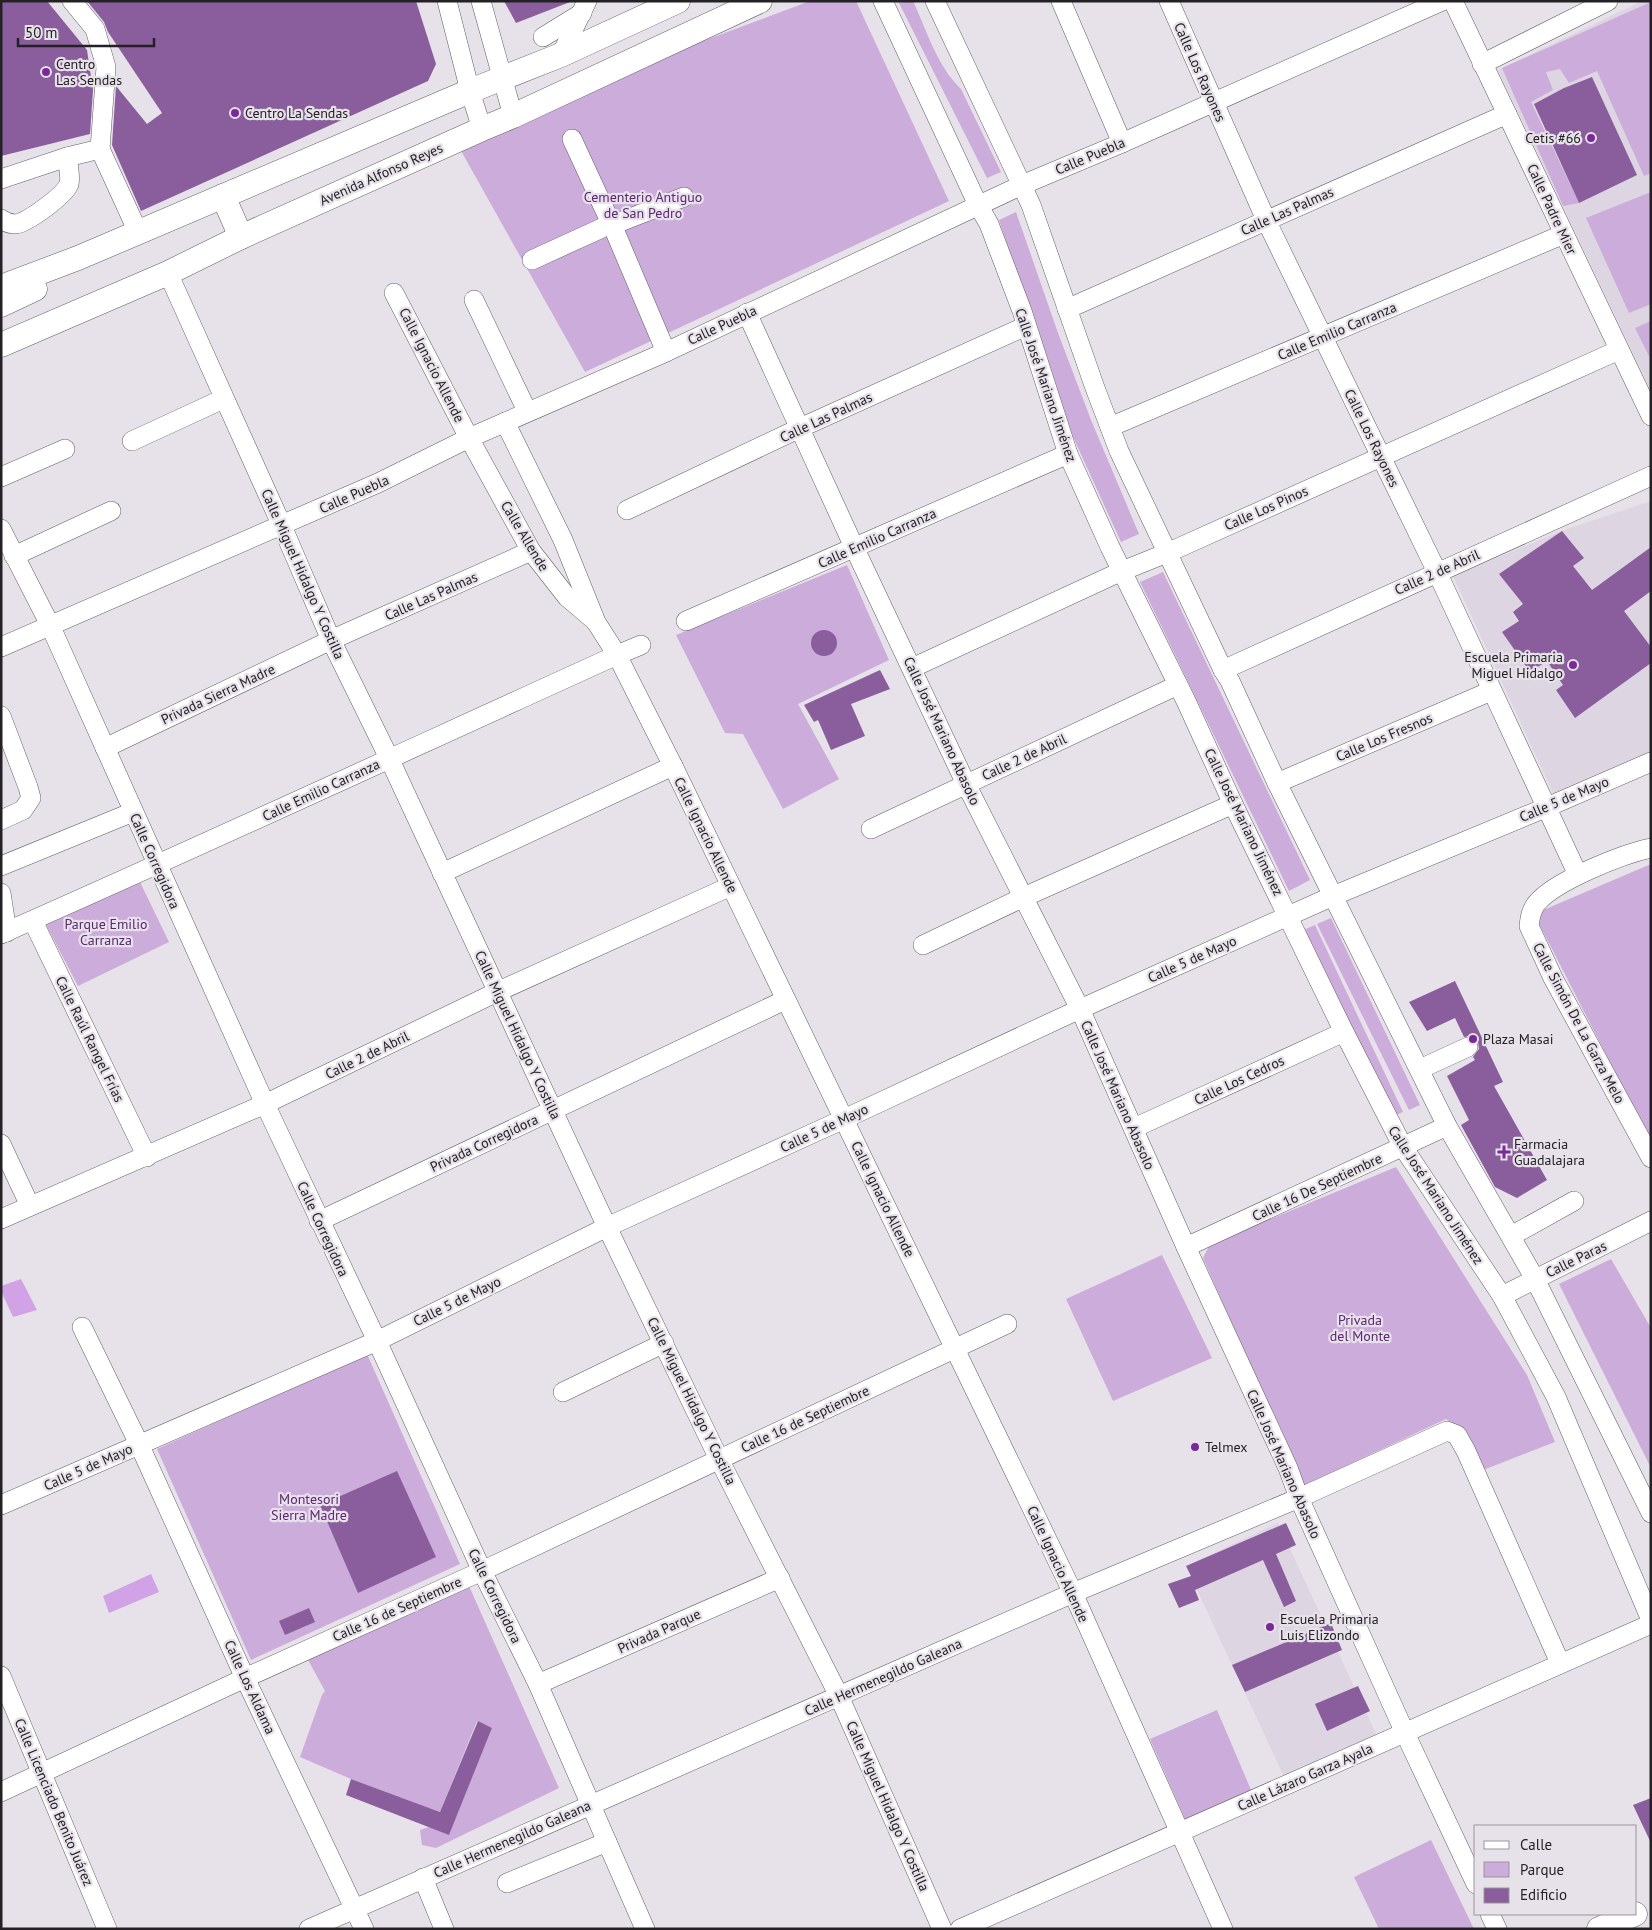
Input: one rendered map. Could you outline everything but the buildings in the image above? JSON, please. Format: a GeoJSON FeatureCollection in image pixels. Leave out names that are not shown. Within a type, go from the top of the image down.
{"type":"FeatureCollection","features":[{"type":"Feature","properties":{"kind":"main road"},"geometry":{"type":"LineString","coordinates":[[1,287],[78,258],[470,91],[561,55],[678,1]]}},
{"type":"Feature","properties":{"kind":"main road","name":"Avenida Alfonso Reyes"},"geometry":{"type":"LineString","coordinates":[[1,345],[168,273],[241,237],[482,128],[513,116],[760,1]]}},
{"type":"Feature","properties":{"kind":"main road"},"geometry":{"type":"LineString","coordinates":[[223,196],[241,237]]}},
{"type":"Feature","properties":{"kind":"main road"},"geometry":{"type":"LineString","coordinates":[[1,305],[58,278],[78,258]]}},
{"type":"Feature","properties":{"kind":"main road"},"geometry":{"type":"LineString","coordinates":[[1637,1914],[1651,1907]]}},
{"type":"Feature","properties":{"kind":"main road"},"geometry":{"type":"LineString","coordinates":[[1599,1929],[1634,1915]]}},
{"type":"Feature","properties":{"kind":"street"},"geometry":{"type":"LineString","coordinates":[[72,1],[95,29],[106,67],[100,149],[138,232]]}},
{"type":"Feature","properties":{"kind":"street"},"geometry":{"type":"LineString","coordinates":[[447,1],[470,91],[482,128]]}},
{"type":"Feature","properties":{"kind":"street"},"geometry":{"type":"LineString","coordinates":[[481,1],[513,116]]}},
{"type":"Feature","properties":{"kind":"street","name":"Calle José Mariano Jiménez"},"geometry":{"type":"LineString","coordinates":[[883,1],[978,205],[989,224],[1026,326],[1068,454],[1122,571],[1344,1032],[1403,1147],[1502,1296],[1556,1397],[1651,1622]]}},
{"type":"Feature","properties":{"kind":"street"},"geometry":{"type":"LineString","coordinates":[[935,1],[1031,205],[1119,451],[1167,553],[1230,681],[1277,783],[1447,1126],[1535,1279],[1651,1513]]}},
{"type":"Feature","properties":{"kind":"street"},"geometry":{"type":"LineString","coordinates":[[1061,1],[1122,142]]}},
{"type":"Feature","properties":{"kind":"street","name":"Calle Los Rayones"},"geometry":{"type":"LineString","coordinates":[[1169,1],[1266,220],[1381,456],[1578,875]]}},
{"type":"Feature","properties":{"kind":"street","name":"Calle Puebla"},"geometry":{"type":"LineString","coordinates":[[1,647],[378,483],[469,438],[666,352],[1022,184],[1442,1]]}},
{"type":"Feature","properties":{"kind":"street","name":"Calle Padre Mier"},"geometry":{"type":"LineString","coordinates":[[1453,1],[1651,416]]}},
{"type":"Feature","properties":{"kind":"street"},"geometry":{"type":"LineString","coordinates":[[1482,64],[1608,1]]}},
{"type":"Feature","properties":{"kind":"street"},"geometry":{"type":"LineString","coordinates":[[561,55],[585,7]]}},
{"type":"Feature","properties":{"kind":"street"},"geometry":{"type":"LineString","coordinates":[[543,38],[585,7]]}},
{"type":"Feature","properties":{"kind":"street","name":"Calle Las Palmas"},"geometry":{"type":"LineString","coordinates":[[1067,309],[1507,114]]}},
{"type":"Feature","properties":{"kind":"street"},"geometry":{"type":"LineString","coordinates":[[572,140],[612,225],[666,352]]}},
{"type":"Feature","properties":{"kind":"street"},"geometry":{"type":"LineString","coordinates":[[1,179],[67,157],[100,149]]}},
{"type":"Feature","properties":{"kind":"street"},"geometry":{"type":"LineString","coordinates":[[1,219],[4,222],[15,224],[28,219],[64,192],[70,182],[67,157]]}},
{"type":"Feature","properties":{"kind":"street"},"geometry":{"type":"LineString","coordinates":[[532,260],[684,196]]}},
{"type":"Feature","properties":{"kind":"street","name":"Calle Emilio Carranza"},"geometry":{"type":"LineString","coordinates":[[1110,427],[1564,234]]}},
{"type":"Feature","properties":{"kind":"street","name":"Calle Miguel Hidalgo Y Costilla"},"geometry":{"type":"LineString","coordinates":[[168,273],[331,640],[389,758],[607,1227],[719,1459],[839,1696],[942,1929]]}},
{"type":"Feature","properties":{"kind":"street","name":"Calle Ignacio Allende"},"geometry":{"type":"LineString","coordinates":[[394,293],[469,438]]}},
{"type":"Feature","properties":{"kind":"street"},"geometry":{"type":"LineString","coordinates":[[474,300],[527,412]]}},
{"type":"Feature","properties":{"kind":"street","name":"Calle José Mariano Abasolo"},"geometry":{"type":"LineString","coordinates":[[747,313],[854,547],[966,784],[1080,1009],[1186,1248],[1288,1468],[1299,1498],[1405,1733],[1474,1880]]}},
{"type":"Feature","properties":{"kind":"street","name":"Calle Las Palmas"},"geometry":{"type":"LineString","coordinates":[[627,510],[800,428],[1026,326]]}},
{"type":"Feature","properties":{"kind":"street","name":"Calle Los Pinos"},"geometry":{"type":"LineString","coordinates":[[912,668],[1122,571],[1167,553],[1619,350]]}},
{"type":"Feature","properties":{"kind":"street"},"geometry":{"type":"LineString","coordinates":[[132,441],[224,399]]}},
{"type":"Feature","properties":{"kind":"street","name":"Calle Ignacio Allende"},"geometry":{"type":"LineString","coordinates":[[505,422],[563,540],[596,622],[617,655],[673,766],[1073,1593],[1223,1929]]}},
{"type":"Feature","properties":{"kind":"street","name":"Calle Allende"},"geometry":{"type":"LineString","coordinates":[[469,438],[531,551],[567,597],[596,622]]}},
{"type":"Feature","properties":{"kind":"street"},"geometry":{"type":"LineString","coordinates":[[1,477],[65,449]]}},
{"type":"Feature","properties":{"kind":"street","name":"Calle Emilio Carranza"},"geometry":{"type":"LineString","coordinates":[[686,621],[1068,454]]}},
{"type":"Feature","properties":{"kind":"street","name":"Calle 2 de Abril"},"geometry":{"type":"LineString","coordinates":[[1223,670],[1651,476]]}},
{"type":"Feature","properties":{"kind":"street"},"geometry":{"type":"LineString","coordinates":[[14,556],[111,511]]}},
{"type":"Feature","properties":{"kind":"street","name":"Calle Corregidora"},"geometry":{"type":"LineString","coordinates":[[1,529],[50,625],[265,1104],[377,1340],[482,1571],[538,1684],[645,1929]]}},
{"type":"Feature","properties":{"kind":"street","name":"Calle Las Palmas"},"geometry":{"type":"LineString","coordinates":[[331,640],[531,551]]}},
{"type":"Feature","properties":{"kind":"street","name":"Privada Sierra Madre"},"geometry":{"type":"LineString","coordinates":[[105,748],[331,640]]}},
{"type":"Feature","properties":{"kind":"street","name":"Calle Emilio Carranza"},"geometry":{"type":"LineString","coordinates":[[4,933],[157,866],[389,758],[641,645]]}},
{"type":"Feature","properties":{"kind":"street","name":"Calle 2 de Abril"},"geometry":{"type":"LineString","coordinates":[[872,829],[1178,685]]}},
{"type":"Feature","properties":{"kind":"street","name":"Calle Los Fresnos"},"geometry":{"type":"LineString","coordinates":[[1277,783],[1491,691]]}},
{"type":"Feature","properties":{"kind":"street"},"geometry":{"type":"LineString","coordinates":[[1,716],[31,798],[23,810],[1,820]]}},
{"type":"Feature","properties":{"kind":"street","name":"Calle 5 de Mayo"},"geometry":{"type":"LineString","coordinates":[[1,1505],[377,1340],[607,1227],[1080,1009],[1333,896],[1546,808],[1651,762]]}},
{"type":"Feature","properties":{"kind":"street"},"geometry":{"type":"LineString","coordinates":[[442,873],[673,766]]}},
{"type":"Feature","properties":{"kind":"street"},"geometry":{"type":"LineString","coordinates":[[923,945],[1024,897],[1234,804]]}},
{"type":"Feature","properties":{"kind":"street"},"geometry":{"type":"LineString","coordinates":[[1,866],[133,812]]}},
{"type":"Feature","properties":{"kind":"street","name":"Calle Simón De La Garza Melo"},"geometry":{"type":"LineString","coordinates":[[1651,848],[1578,875],[1537,903],[1530,916],[1530,926],[1553,978],[1651,1158]]}},
{"type":"Feature","properties":{"kind":"street","name":"Calle 2 de Abril"},"geometry":{"type":"LineString","coordinates":[[1,1219],[265,1104],[498,991],[731,886]]}},
{"type":"Feature","properties":{"kind":"street"},"geometry":{"type":"LineString","coordinates":[[1,893],[4,933]]}},
{"type":"Feature","properties":{"kind":"street","name":"Calle Raúl Rangel Frías"},"geometry":{"type":"LineString","coordinates":[[33,921],[147,1157]]}},
{"type":"Feature","properties":{"kind":"street","name":"Privada Corregidora"},"geometry":{"type":"LineString","coordinates":[[319,1221],[785,1000]]}},
{"type":"Feature","properties":{"kind":"street","name":"Calle Los Cedros"},"geometry":{"type":"LineString","coordinates":[[1134,1128],[1344,1032]]}},
{"type":"Feature","properties":{"kind":"street"},"geometry":{"type":"LineString","coordinates":[[1420,1069],[1468,1047]]}},
{"type":"Feature","properties":{"kind":"street","name":"Calle 16 De Septiembre"},"geometry":{"type":"LineString","coordinates":[[1186,1248],[1447,1126]]}},
{"type":"Feature","properties":{"kind":"street"},"geometry":{"type":"LineString","coordinates":[[1,1144],[30,1206]]}},
{"type":"Feature","properties":{"kind":"street"},"geometry":{"type":"LineString","coordinates":[[1511,1236],[1574,1201]]}},
{"type":"Feature","properties":{"kind":"street","name":"Calle Paras"},"geometry":{"type":"LineString","coordinates":[[1502,1296],[1651,1221]]}},
{"type":"Feature","properties":{"kind":"street","name":"Calle 16 de Septiembre"},"geometry":{"type":"LineString","coordinates":[[1,1792],[245,1678],[482,1571],[1007,1324]]}},
{"type":"Feature","properties":{"kind":"street","name":"Calle Los Aldama"},"geometry":{"type":"LineString","coordinates":[[82,1327],[139,1444],[245,1678],[364,1929]]}},
{"type":"Feature","properties":{"kind":"street"},"geometry":{"type":"LineString","coordinates":[[563,1392],[664,1344]]}},
{"type":"Feature","properties":{"kind":"street","name":"Calle Hermenegildo Galeana"},"geometry":{"type":"LineString","coordinates":[[309,1929],[1073,1593],[1299,1498],[1448,1430],[1457,1435],[1560,1663]]}},
{"type":"Feature","properties":{"kind":"street","name":"Privada Parque"},"geometry":{"type":"LineString","coordinates":[[538,1684],[780,1578]]}},
{"type":"Feature","properties":{"kind":"street","name":"Calle Lázaro Garza Ayala"},"geometry":{"type":"LineString","coordinates":[[960,1929],[1405,1733],[1651,1622]]}},
{"type":"Feature","properties":{"kind":"street","name":"Calle Licenciado Benito Juárez"},"geometry":{"type":"LineString","coordinates":[[1,1676],[107,1929]]}},
{"type":"Feature","properties":{"kind":"street"},"geometry":{"type":"LineString","coordinates":[[507,1883],[607,1842]]}},
{"type":"Feature","properties":{"kind":"street"},"geometry":{"type":"LineString","coordinates":[[423,1878],[444,1929]]}},
{"type":"Feature","properties":{"kind":"street"},"geometry":{"type":"LineString","coordinates":[[1490,1915],[1497,1929]]}},
{"type":"Feature","properties":{"kind":"shaded area","name":"Cetis #66"},"geometry":{"type":"Polygon","coordinates":[[[1642,1],[1651,1],[1651,391],[1498,70],[1642,1]]]}},
{"type":"Feature","properties":{"kind":"shaded area","name":"Escuela Primaria Miguel Hidalgo"},"geometry":{"type":"Polygon","coordinates":[[[1651,501],[1651,754],[1555,797],[1453,576],[1561,531],[1651,501]]]}},
{"type":"Feature","properties":{"kind":"shaded area"},"geometry":{"type":"Polygon","coordinates":[[[21,1279],[37,1310],[13,1317],[1,1291],[1,1286],[21,1279]]]}},
{"type":"Feature","properties":{"kind":"shaded area","name":"Escuela Primaria Luis Elizondo"},"geometry":{"type":"Polygon","coordinates":[[[1278,1523],[1378,1738],[1286,1781],[1186,1566],[1278,1523]]]}},
{"type":"Feature","properties":{"kind":"shaded area"},"geometry":{"type":"Polygon","coordinates":[[[151,1574],[159,1592],[109,1613],[103,1596],[151,1574]]]}},
{"type":"Feature","properties":{"kind":"green space","name":"Cementerio Antiguo de San Pedro"},"geometry":{"type":"Polygon","coordinates":[[[810,1],[856,1],[949,201],[585,372],[460,149],[655,59],[810,1]]]}},
{"type":"Feature","properties":{"kind":"green space"},"geometry":{"type":"Polygon","coordinates":[[[898,1],[913,1],[939,59],[945,70],[961,89],[1001,172],[987,178],[898,1]]]}},
{"type":"Feature","properties":{"kind":"green space"},"geometry":{"type":"Polygon","coordinates":[[[1651,2],[1651,173],[1644,176],[1597,71],[1569,83],[1560,69],[1546,72],[1553,90],[1531,102],[1579,203],[1563,206],[1502,68],[1651,2]]]}},
{"type":"Feature","properties":{"kind":"green space"},"geometry":{"type":"Polygon","coordinates":[[[1651,192],[1651,304],[1629,313],[1586,218],[1651,192]]]}},
{"type":"Feature","properties":{"kind":"green space"},"geometry":{"type":"Polygon","coordinates":[[[1016,212],[1058,333],[1091,420],[1139,534],[1121,542],[1069,428],[1053,386],[999,220],[1016,212]]]}},
{"type":"Feature","properties":{"kind":"green space"},"geometry":{"type":"Polygon","coordinates":[[[1651,321],[1651,360],[1635,328],[1651,321]]]}},
{"type":"Feature","properties":{"kind":"green space"},"geometry":{"type":"Polygon","coordinates":[[[847,565],[889,660],[798,704],[839,779],[783,809],[743,734],[725,733],[676,635],[847,565]]]}},
{"type":"Feature","properties":{"kind":"green space"},"geometry":{"type":"Polygon","coordinates":[[[1163,572],[1310,880],[1289,891],[1140,582],[1163,572]]]}},
{"type":"Feature","properties":{"kind":"green space"},"geometry":{"type":"Polygon","coordinates":[[[1651,864],[1651,1142],[1534,914],[1651,864]]]}},
{"type":"Feature","properties":{"kind":"green space","name":"Parque Emilio Carranza"},"geometry":{"type":"Polygon","coordinates":[[[138,878],[169,942],[78,986],[44,921],[138,878]]]}},
{"type":"Feature","properties":{"kind":"green space"},"geometry":{"type":"Polygon","coordinates":[[[1331,918],[1420,1105],[1409,1110],[1317,924],[1331,918]]]}},
{"type":"Feature","properties":{"kind":"green space"},"geometry":{"type":"Polygon","coordinates":[[[1315,925],[1403,1112],[1392,1117],[1301,931],[1315,925]]]}},
{"type":"Feature","properties":{"kind":"green space","name":"Privada del Monte"},"geometry":{"type":"Polygon","coordinates":[[[1396,1167],[1527,1375],[1555,1442],[1478,1472],[1458,1427],[1446,1419],[1303,1486],[1203,1258],[1210,1244],[1396,1167]]]}},
{"type":"Feature","properties":{"kind":"green space"},"geometry":{"type":"Polygon","coordinates":[[[1162,1255],[1212,1358],[1113,1401],[1066,1299],[1162,1255]]]}},
{"type":"Feature","properties":{"kind":"green space"},"geometry":{"type":"Polygon","coordinates":[[[1611,1259],[1651,1328],[1651,1468],[1559,1284],[1611,1259]]]}},
{"type":"Feature","properties":{"kind":"green space","name":"Montesori Sierra Madre"},"geometry":{"type":"Polygon","coordinates":[[[367,1354],[460,1564],[251,1660],[157,1449],[367,1354]]]}},
{"type":"Feature","properties":{"kind":"green space"},"geometry":{"type":"Polygon","coordinates":[[[469,1586],[559,1788],[436,1848],[422,1845],[420,1830],[429,1827],[449,1834],[492,1728],[477,1721],[440,1812],[351,1779],[300,1757],[325,1691],[307,1658],[469,1586]]]}},
{"type":"Feature","properties":{"kind":"green space"},"geometry":{"type":"Polygon","coordinates":[[[1217,1710],[1251,1790],[1185,1819],[1150,1739],[1217,1710]]]}},
{"type":"Feature","properties":{"kind":"green space"},"geometry":{"type":"Polygon","coordinates":[[[1431,1840],[1474,1929],[1379,1929],[1354,1877],[1431,1840]]]}},
{"type":"Feature","properties":{"kind":"place","name":"Centro Las Sendas"},"geometry":{"type":"Point","coordinates":[46,72]}},
{"type":"Feature","properties":{"kind":"place","name":"Centro La Sendas"},"geometry":{"type":"Point","coordinates":[235,113]}},
{"type":"Feature","properties":{"kind":"place","name":"Cetis #66"},"geometry":{"type":"Point","coordinates":[1591,138]}},
{"type":"Feature","properties":{"kind":"place","name":"Escuela Primaria Miguel Hidalgo"},"geometry":{"type":"Point","coordinates":[1573,665]}},
{"type":"Feature","properties":{"kind":"place","name":"Plaza Masai"},"geometry":{"type":"Point","coordinates":[1473,1039]}},
{"type":"Feature","properties":{"kind":"place","name":"Farmacia Guadalajara"},"geometry":{"type":"Point","coordinates":[1504,1152]}},
{"type":"Feature","properties":{"kind":"place","name":"Telmex"},"geometry":{"type":"Point","coordinates":[1195,1447]}},
{"type":"Feature","properties":{"kind":"place","name":"Escuela Primaria Luis Elizondo"},"geometry":{"type":"Point","coordinates":[1270,1627]}}]}
